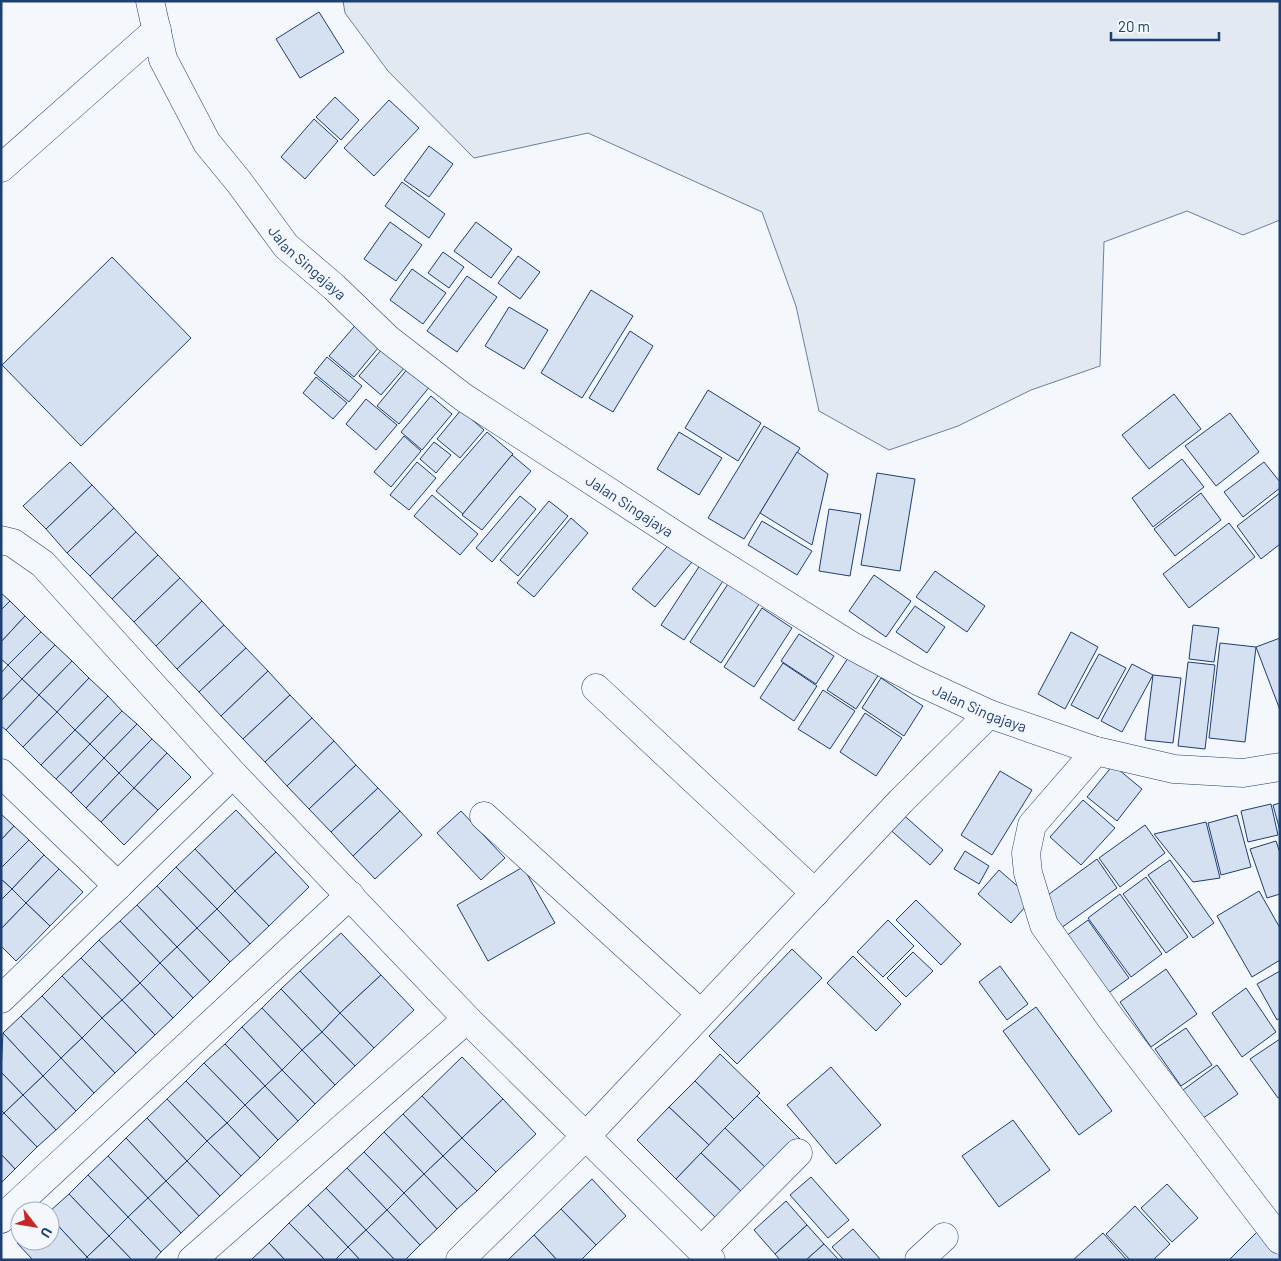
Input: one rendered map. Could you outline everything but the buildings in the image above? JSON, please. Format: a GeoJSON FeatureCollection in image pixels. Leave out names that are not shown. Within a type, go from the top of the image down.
{"type":"FeatureCollection","features":[{"type":"Feature","properties":{"kind":"street","name":"Jalan Singajaya"},"geometry":{"type":"LineString","coordinates":[[150,1],[163,59],[207,143],[239,182],[286,246],[334,287],[388,339],[463,397],[686,542],[852,646],[918,681],[989,714],[1096,752],[1174,769],[1243,773],[1280,767]]}},
{"type":"Feature","properties":{"kind":"street"},"geometry":{"type":"LineString","coordinates":[[1,168],[157,30]]}},
{"type":"Feature","properties":{"kind":"street"},"geometry":{"type":"LineString","coordinates":[[1,540],[13,543],[43,564],[233,774],[467,1018],[706,1255],[798,1153]]}},
{"type":"Feature","properties":{"kind":"street"},"geometry":{"type":"LineString","coordinates":[[596,688],[815,893]]}},
{"type":"Feature","properties":{"kind":"street"},"geometry":{"type":"LineString","coordinates":[[460,1260],[587,1135],[901,802],[989,714]]}},
{"type":"Feature","properties":{"kind":"street"},"geometry":{"type":"LineString","coordinates":[[1096,752],[1032,825],[1026,853],[1028,873],[1044,925],[1112,1020],[1280,1240]]}},
{"type":"Feature","properties":{"kind":"street"},"geometry":{"type":"LineString","coordinates":[[1,773],[118,886]]}},
{"type":"Feature","properties":{"kind":"street"},"geometry":{"type":"LineString","coordinates":[[2,998],[233,774]]}},
{"type":"Feature","properties":{"kind":"street"},"geometry":{"type":"LineString","coordinates":[[484,816],[700,1013]]}},
{"type":"Feature","properties":{"kind":"street"},"geometry":{"type":"LineString","coordinates":[[1,1219],[350,895]]}},
{"type":"Feature","properties":{"kind":"street"},"geometry":{"type":"LineString","coordinates":[[192,1260],[467,1018]]}},
{"type":"Feature","properties":{"kind":"street"},"geometry":{"type":"LineString","coordinates":[[919,1260],[944,1237]]}},
{"type":"Feature","properties":{"kind":"shaded area"},"geometry":{"type":"Polygon","coordinates":[[[343,1],[1280,1],[1280,220],[1243,235],[1187,211],[1104,242],[1100,366],[1031,390],[958,426],[889,450],[819,411],[796,306],[762,212],[588,133],[474,158],[388,71],[345,13],[343,1]]]}}]}
